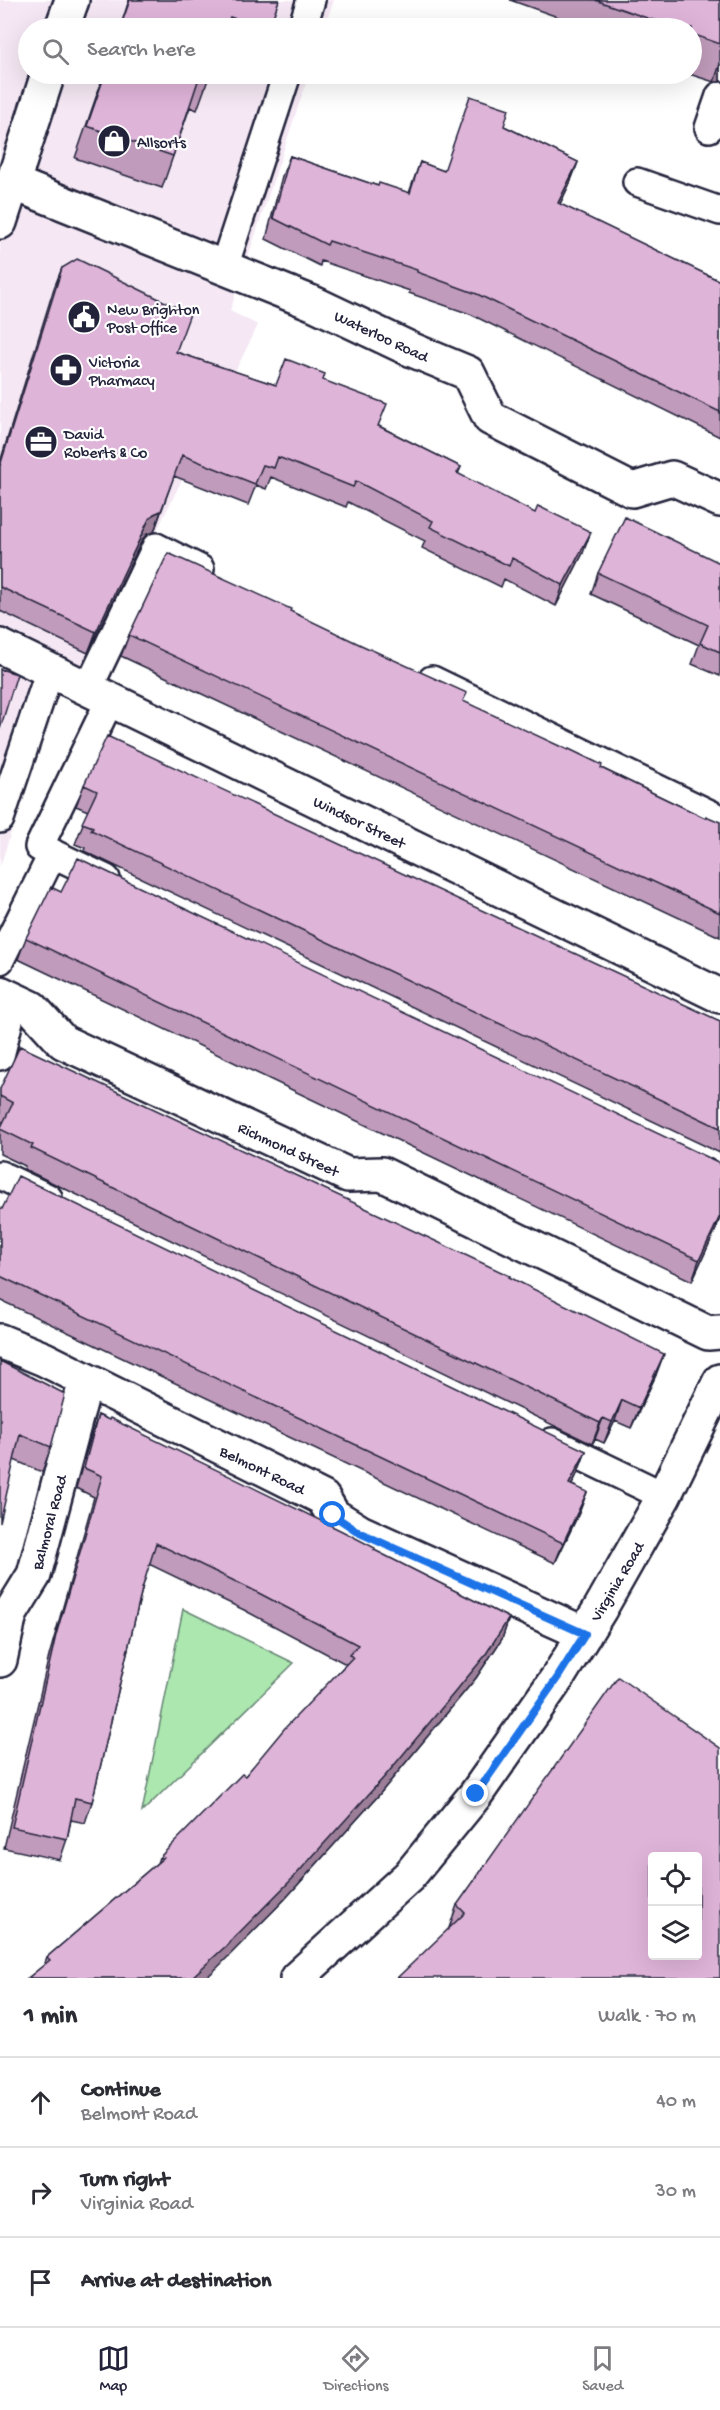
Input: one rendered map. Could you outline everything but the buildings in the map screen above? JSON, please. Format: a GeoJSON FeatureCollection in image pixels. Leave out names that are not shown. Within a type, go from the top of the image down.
{"type":"FeatureCollection","features":[{"type":"Feature","properties":{"kind":"street"},"geometry":{"type":"LineString","coordinates":[[66,18],[72,0]]}},
{"type":"Feature","properties":{"kind":"street"},"geometry":{"type":"LineString","coordinates":[[0,222],[45,84]]}},
{"type":"Feature","properties":{"kind":"street","name":"Waterloo Road"},"geometry":{"type":"LineString","coordinates":[[13,183],[315,304],[410,349],[468,373],[490,418],[632,490],[672,478],[720,500]]}},
{"type":"Feature","properties":{"kind":"street","name":"Windsor Street"},"geometry":{"type":"LineString","coordinates":[[0,646],[720,996]]}},
{"type":"Feature","properties":{"kind":"street","name":"Richmond Street"},"geometry":{"type":"LineString","coordinates":[[7,997],[32,1008],[63,1042],[84,1052],[348,1175],[382,1174],[708,1333],[720,1332]]}},
{"type":"Feature","properties":{"kind":"street","name":"Belmont Road"},"geometry":{"type":"LineString","coordinates":[[0,1341],[86,1380],[323,1498],[333,1515],[360,1533],[585,1634]]}},
{"type":"Feature","properties":{"kind":"street","name":"Balmoral Road"},"geometry":{"type":"LineString","coordinates":[[0,1660],[10,1614],[34,1575],[86,1380]]}},
{"type":"Feature","properties":{"kind":"street","name":"Virginia Road"},"geometry":{"type":"LineString","coordinates":[[297,1978],[409,1876],[476,1794],[558,1677],[640,1541],[720,1381]]}},
{"type":"Feature","properties":{"kind":"lane"},"geometry":{"type":"LineString","coordinates":[[305,18],[311,0]]}},
{"type":"Feature","properties":{"kind":"lane"},"geometry":{"type":"LineString","coordinates":[[224,267],[284,84]]}},
{"type":"Feature","properties":{"kind":"lane"},"geometry":{"type":"LineString","coordinates":[[709,128],[720,96]]}},
{"type":"Feature","properties":{"kind":"lane"},"geometry":{"type":"LineString","coordinates":[[637,182],[720,211]]}},
{"type":"Feature","properties":{"kind":"lane"},"geometry":{"type":"LineString","coordinates":[[128,889],[39,847],[156,547],[220,578]]}},
{"type":"Feature","properties":{"kind":"lane"},"geometry":{"type":"LineString","coordinates":[[0,819],[50,670]]}},
{"type":"Feature","properties":{"kind":"lane"},"geometry":{"type":"LineString","coordinates":[[412,670],[720,819]]}},
{"type":"Feature","properties":{"kind":"lane"},"geometry":{"type":"LineString","coordinates":[[0,960],[53,853]]}},
{"type":"Feature","properties":{"kind":"lane"},"geometry":{"type":"LineString","coordinates":[[0,1056],[7,997]]}},
{"type":"Feature","properties":{"kind":"lane"},"geometry":{"type":"LineString","coordinates":[[0,1175],[75,1211]]}},
{"type":"Feature","properties":{"kind":"lane"},"geometry":{"type":"LineString","coordinates":[[525,1429],[664,1497]]}},
{"type":"Feature","properties":{"kind":"shaded area"},"geometry":{"type":"Polygon","coordinates":[[[0,0],[334,0],[328,18],[18,18],[18,84],[306,84],[230,311],[258,325],[88,671],[65,661],[0,867],[0,0]]]}},
{"type":"Feature","properties":{"kind":"green space"},"geometry":{"type":"Polygon","coordinates":[[[183,1609],[294,1663],[142,1812],[183,1609]]]}},
{"type":"Feature","properties":{"kind":"place","name":"Allsorts"},"geometry":{"type":"Point","coordinates":[114,141]}},
{"type":"Feature","properties":{"kind":"place","name":"New Brighton Post Office"},"geometry":{"type":"Point","coordinates":[84,317]}},
{"type":"Feature","properties":{"kind":"place","name":"Victoria Pharmacy"},"geometry":{"type":"Point","coordinates":[66,370]}},
{"type":"Feature","properties":{"kind":"place","name":"David Roberts & Co"},"geometry":{"type":"Point","coordinates":[41,442]}},
{"type":"Feature","properties":{"kind":"route"},"geometry":{"type":"LineString","coordinates":[[333,1515],[360,1533],[585,1634],[558,1677],[476,1794]]}}]}
